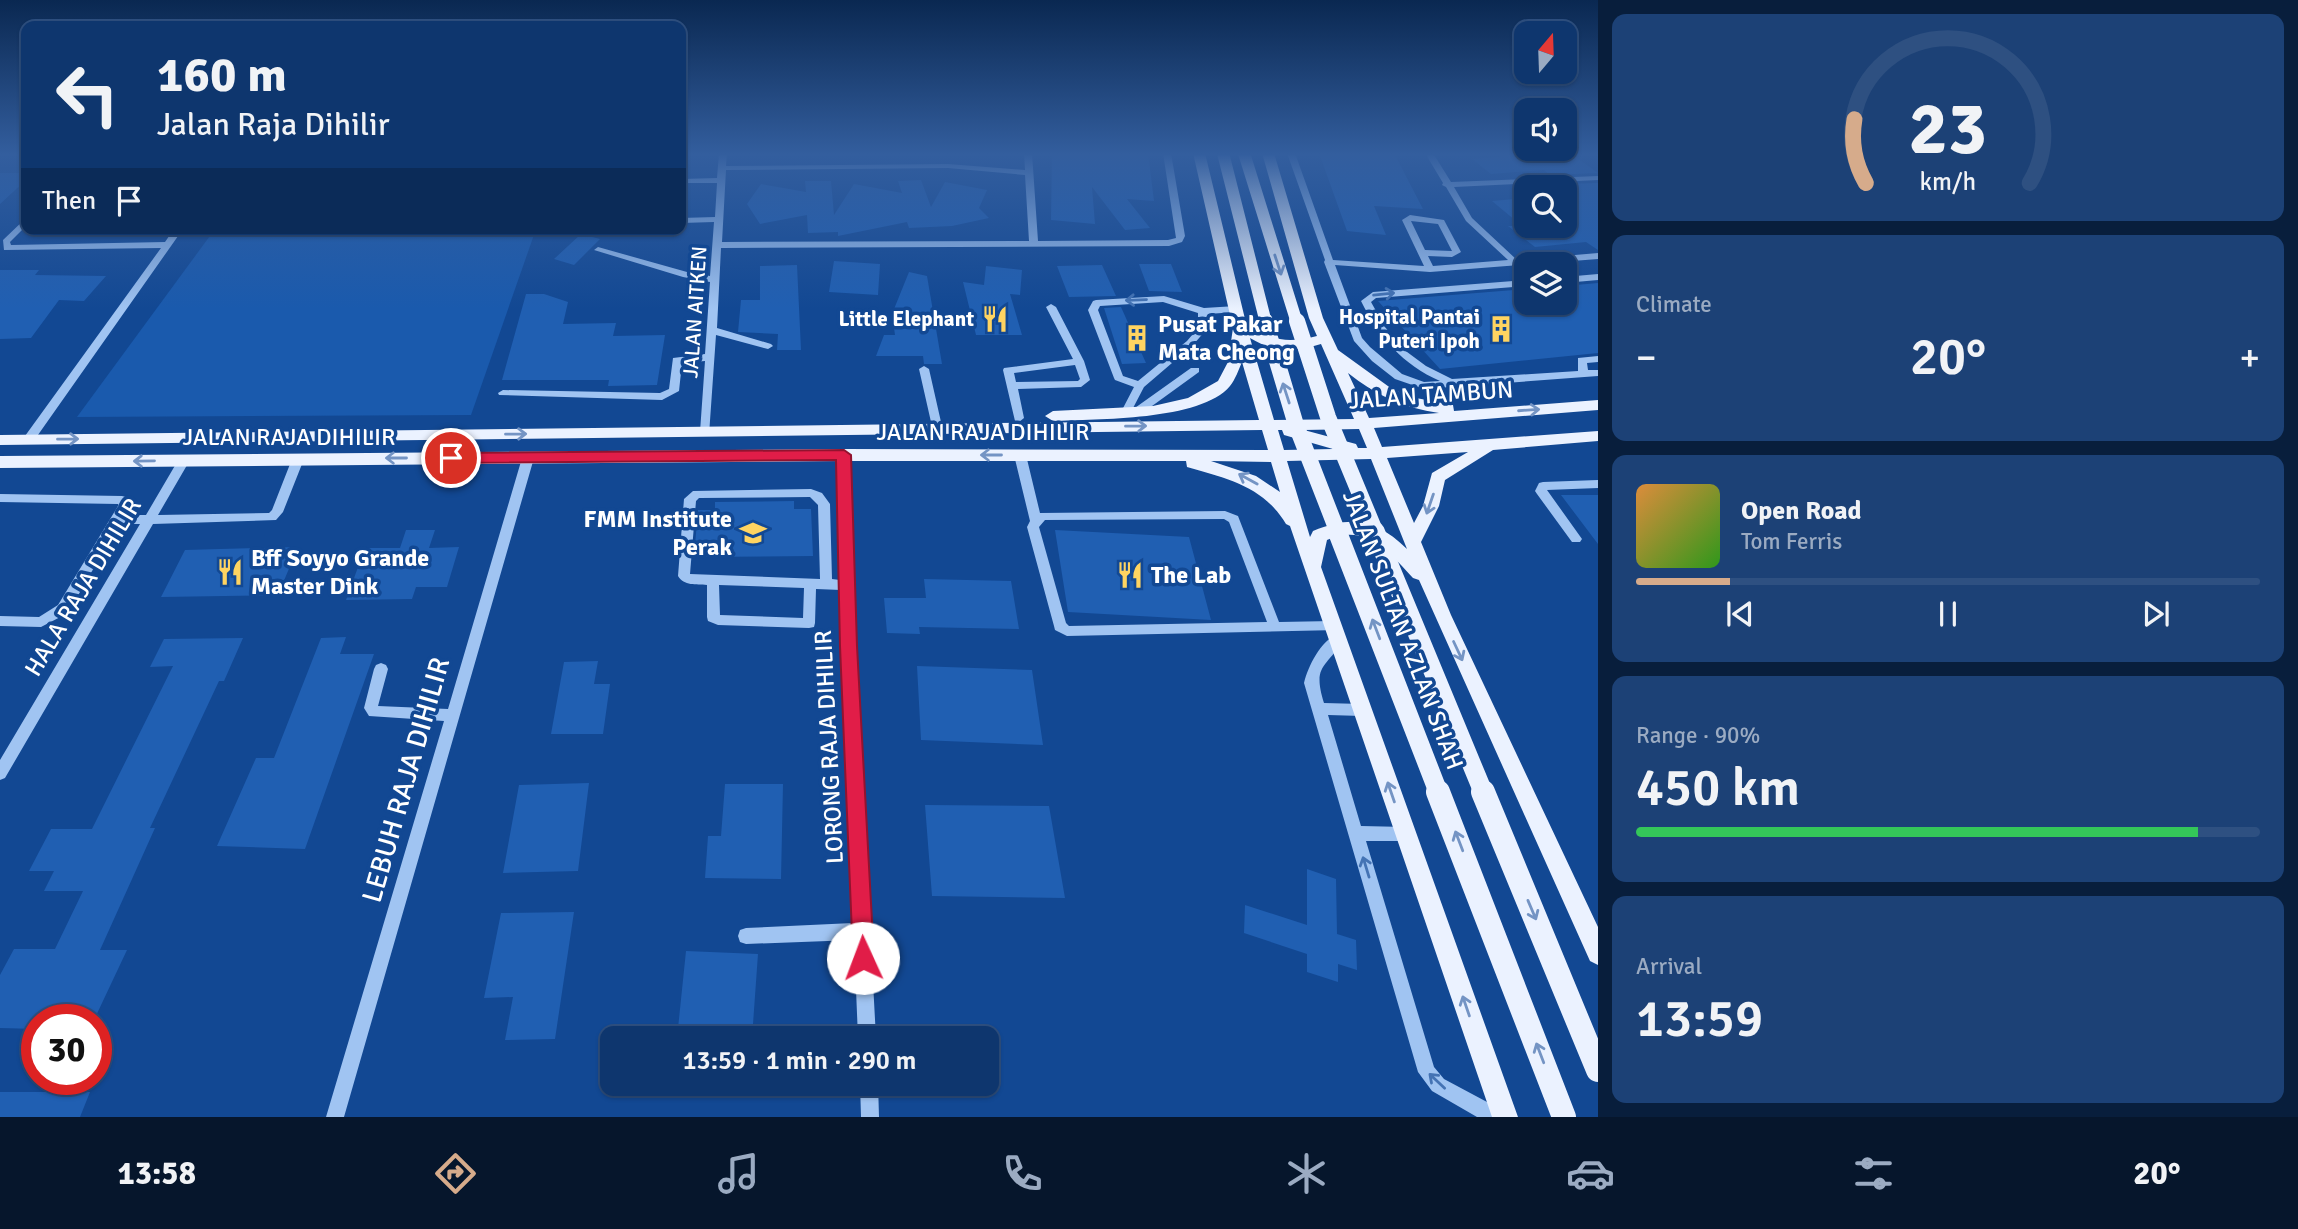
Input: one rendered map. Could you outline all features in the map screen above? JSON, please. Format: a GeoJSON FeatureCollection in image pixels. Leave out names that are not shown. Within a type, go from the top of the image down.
{"type":"FeatureCollection","features":[{"type":"Feature","properties":{"kind":"main road"},"geometry":{"type":"LineString","coordinates":[[1211,205],[1266,425],[1279,456],[1308,558]]}},
{"type":"Feature","properties":{"kind":"main road","name":"JALAN SULTAN AZLAN SHAH"},"geometry":{"type":"LineString","coordinates":[[1236,205],[1274,358],[1296,425],[1430,764],[1564,1117]]}},
{"type":"Feature","properties":{"kind":"main road","name":"JALAN SULTAN AZLAN SHAH"},"geometry":{"type":"LineString","coordinates":[[1259,205],[1328,417],[1598,1070]]}},
{"type":"Feature","properties":{"kind":"main road"},"geometry":{"type":"LineString","coordinates":[[1238,319],[1252,337],[1275,344],[1301,347],[1321,339],[1283,205]]}},
{"type":"Feature","properties":{"kind":"main road"},"geometry":{"type":"LineString","coordinates":[[1316,318],[1377,453],[1429,583],[1598,953]]}},
{"type":"Feature","properties":{"kind":"main road"},"geometry":{"type":"LineString","coordinates":[[767,430],[1131,412],[1193,402],[1223,384],[1235,362],[1238,319]]}},
{"type":"Feature","properties":{"kind":"main road"},"geometry":{"type":"LineString","coordinates":[[1328,346],[1362,379],[1382,392],[1416,405],[1485,413]]}},
{"type":"Feature","properties":{"kind":"main road","name":"JALAN TAMBUN"},"geometry":{"type":"LineString","coordinates":[[1266,425],[1363,424],[1598,405]]}},
{"type":"Feature","properties":{"kind":"main road"},"geometry":{"type":"LineString","coordinates":[[1279,456],[1322,442],[1363,424]]}},
{"type":"Feature","properties":{"kind":"main road"},"geometry":{"type":"LineString","coordinates":[[1266,425],[1322,442],[1377,453],[1598,436]]}},
{"type":"Feature","properties":{"kind":"main road","name":"JALAN RAJA DIHILIR"},"geometry":{"type":"LineString","coordinates":[[0,440],[1266,425]]}},
{"type":"Feature","properties":{"kind":"main road"},"geometry":{"type":"LineString","coordinates":[[1412,543],[1431,506],[1438,477],[1493,444]]}},
{"type":"Feature","properties":{"kind":"main road","name":"JALAN RAJA DIHILIR"},"geometry":{"type":"LineString","coordinates":[[0,462],[844,455],[1279,456],[1377,453]]}},
{"type":"Feature","properties":{"kind":"main road"},"geometry":{"type":"LineString","coordinates":[[1158,455],[1240,474],[1285,505],[1335,632],[1505,1117]]}},
{"type":"Feature","properties":{"kind":"main road"},"geometry":{"type":"LineString","coordinates":[[1308,558],[1319,536],[1344,527],[1364,529],[1396,548],[1429,583]]}},
{"type":"Feature","properties":{"kind":"street","name":"JALAN AITKEN"},"geometry":{"type":"LineString","coordinates":[[705,432],[719,205]]}},
{"type":"Feature","properties":{"kind":"street"},"geometry":{"type":"LineString","coordinates":[[1031,205],[1034,244]]}},
{"type":"Feature","properties":{"kind":"street"},"geometry":{"type":"LineString","coordinates":[[718,245],[1169,243],[1179,240],[1181,236],[1176,205]]}},
{"type":"Feature","properties":{"kind":"street"},"geometry":{"type":"LineString","coordinates":[[1309,205],[1328,262],[1430,269],[1514,263]]}},
{"type":"Feature","properties":{"kind":"street"},"geometry":{"type":"LineString","coordinates":[[1459,205],[1469,219],[1514,261]]}},
{"type":"Feature","properties":{"kind":"street"},"geometry":{"type":"LineString","coordinates":[[686,220],[718,219]]}},
{"type":"Feature","properties":{"kind":"street"},"geometry":{"type":"LineString","coordinates":[[21,226],[3,249],[167,245]]}},
{"type":"Feature","properties":{"kind":"street"},"geometry":{"type":"LineString","coordinates":[[29,439],[174,235]]}},
{"type":"Feature","properties":{"kind":"street"},"geometry":{"type":"LineString","coordinates":[[598,250],[686,275],[715,280]]}},
{"type":"Feature","properties":{"kind":"street"},"geometry":{"type":"LineString","coordinates":[[1420,253],[1430,269]]}},
{"type":"Feature","properties":{"kind":"street"},"geometry":{"type":"LineString","coordinates":[[1577,258],[1598,256]]}},
{"type":"Feature","properties":{"kind":"street"},"geometry":{"type":"LineString","coordinates":[[1580,258],[1598,275]]}},
{"type":"Feature","properties":{"kind":"street"},"geometry":{"type":"LineString","coordinates":[[1577,278],[1598,275]]}},
{"type":"Feature","properties":{"kind":"street"},"geometry":{"type":"LineString","coordinates":[[1514,284],[1373,295],[1366,301],[1373,316],[1405,359],[1430,374],[1451,382],[1598,373]]}},
{"type":"Feature","properties":{"kind":"street"},"geometry":{"type":"LineString","coordinates":[[1140,385],[1119,378],[1093,310],[1096,303],[1164,299],[1238,319]]}},
{"type":"Feature","properties":{"kind":"street"},"geometry":{"type":"LineString","coordinates":[[1131,412],[1140,385],[1190,343],[1203,328],[1203,311]]}},
{"type":"Feature","properties":{"kind":"street"},"geometry":{"type":"LineString","coordinates":[[711,330],[768,346]]}},
{"type":"Feature","properties":{"kind":"street"},"geometry":{"type":"LineString","coordinates":[[503,393],[662,397],[674,391],[678,359],[710,357]]}},
{"type":"Feature","properties":{"kind":"street"},"geometry":{"type":"LineString","coordinates":[[1583,374],[1582,360],[1598,359]]}},
{"type":"Feature","properties":{"kind":"street"},"geometry":{"type":"LineString","coordinates":[[1012,386],[1081,384],[1085,380],[1079,361]]}},
{"type":"Feature","properties":{"kind":"street"},"geometry":{"type":"LineString","coordinates":[[1131,412],[1195,370]]}},
{"type":"Feature","properties":{"kind":"street","name":"LORONG RAJA DIHILIR"},"geometry":{"type":"LineString","coordinates":[[844,455],[847,585],[866,1026]]}},
{"type":"Feature","properties":{"kind":"street","name":"LEBUH RAJA DIHILIR"},"geometry":{"type":"LineString","coordinates":[[335,1117],[528,457]]}},
{"type":"Feature","properties":{"kind":"street"},"geometry":{"type":"LineString","coordinates":[[115,520],[272,517],[277,512],[298,459]]}},
{"type":"Feature","properties":{"kind":"street","name":"HALA RAJA DIHILIR"},"geometry":{"type":"LineString","coordinates":[[0,772],[184,460]]}},
{"type":"Feature","properties":{"kind":"street"},"geometry":{"type":"LineString","coordinates":[[1576,539],[1541,491],[1543,486],[1598,484]]}},
{"type":"Feature","properties":{"kind":"street"},"geometry":{"type":"LineString","coordinates":[[826,584],[824,504],[811,493],[697,494],[690,499],[684,576],[690,579],[847,585]]}},
{"type":"Feature","properties":{"kind":"street"},"geometry":{"type":"LineString","coordinates":[[0,498],[122,500],[124,506],[63,609],[41,622],[0,621]]}},
{"type":"Feature","properties":{"kind":"street"},"geometry":{"type":"LineString","coordinates":[[1275,627],[1234,519],[1225,515],[1043,516],[1036,521],[1034,527],[1059,626],[1067,631],[1275,627],[1335,632],[1312,673],[1311,683],[1427,1072],[1438,1085],[1494,1117]]}},
{"type":"Feature","properties":{"kind":"street"},"geometry":{"type":"LineString","coordinates":[[713,580],[713,617],[718,620],[801,624],[808,623],[810,584]]}},
{"type":"Feature","properties":{"kind":"street"},"geometry":{"type":"LineString","coordinates":[[381,669],[371,708],[374,712],[452,715]]}},
{"type":"Feature","properties":{"kind":"street"},"geometry":{"type":"LineString","coordinates":[[1319,709],[1362,710]]}},
{"type":"Feature","properties":{"kind":"street"},"geometry":{"type":"LineString","coordinates":[[1356,833],[1406,834]]}},
{"type":"Feature","properties":{"kind":"street"},"geometry":{"type":"LineString","coordinates":[[746,936],[862,931]]}},
{"type":"Feature","properties":{"kind":"street"},"geometry":{"type":"LineString","coordinates":[[869,1096],[870,1117]]}},
{"type":"Feature","properties":{"kind":"lane"},"geometry":{"type":"LineString","coordinates":[[1410,218],[1441,222],[1457,252],[1420,253],[1406,220],[1410,218]]}},
{"type":"Feature","properties":{"kind":"lane"},"geometry":{"type":"LineString","coordinates":[[1328,262],[1357,339],[1373,358],[1390,372],[1425,387],[1439,387],[1451,382]]}},
{"type":"Feature","properties":{"kind":"lane"},"geometry":{"type":"LineString","coordinates":[[1019,418],[1009,370],[1014,367],[1079,361],[1051,307]]}},
{"type":"Feature","properties":{"kind":"lane"},"geometry":{"type":"LineString","coordinates":[[924,369],[936,422]]}},
{"type":"Feature","properties":{"kind":"lane"},"geometry":{"type":"LineString","coordinates":[[1020,455],[1036,521]]}},
{"type":"Feature","properties":{"kind":"shaded area"},"geometry":{"type":"Polygon","coordinates":[[[211,235],[534,235],[471,415],[77,417],[211,235]]]}},
{"type":"Feature","properties":{"kind":"building"},"geometry":{"type":"Polygon","coordinates":[[[748,205],[833,205],[834,215],[840,205],[980,205],[979,208],[989,218],[952,226],[909,228],[907,222],[838,236],[838,232],[808,233],[807,215],[760,224],[748,205]]]}},
{"type":"Feature","properties":{"kind":"building"},"geometry":{"type":"Polygon","coordinates":[[[1051,205],[1093,205],[1095,224],[1051,220],[1051,205]]]}},
{"type":"Feature","properties":{"kind":"building"},"geometry":{"type":"Polygon","coordinates":[[[1106,205],[1132,205],[1150,228],[1125,230],[1106,205]]]}},
{"type":"Feature","properties":{"kind":"building"},"geometry":{"type":"Polygon","coordinates":[[[1338,205],[1421,205],[1423,209],[1374,206],[1386,235],[1347,231],[1338,205]]]}},
{"type":"Feature","properties":{"kind":"building"},"geometry":{"type":"Polygon","coordinates":[[[1497,205],[1514,205],[1514,219],[1497,205]]]}},
{"type":"Feature","properties":{"kind":"building"},"geometry":{"type":"Polygon","coordinates":[[[1577,205],[1598,205],[1598,250],[1586,242],[1535,247],[1523,238],[1577,238],[1577,205]]]}},
{"type":"Feature","properties":{"kind":"building"},"geometry":{"type":"Polygon","coordinates":[[[580,235],[600,239],[574,265],[554,259],[580,235]]]}},
{"type":"Feature","properties":{"kind":"building"},"geometry":{"type":"Polygon","coordinates":[[[834,261],[880,264],[878,295],[829,292],[834,261]]]}},
{"type":"Feature","properties":{"kind":"building"},"geometry":{"type":"Polygon","coordinates":[[[1139,264],[1171,264],[1182,292],[1149,291],[1139,264]]]}},
{"type":"Feature","properties":{"kind":"building"},"geometry":{"type":"Polygon","coordinates":[[[797,265],[801,350],[777,350],[778,334],[738,332],[741,300],[760,300],[760,266],[797,265]]]}},
{"type":"Feature","properties":{"kind":"building"},"geometry":{"type":"Polygon","coordinates":[[[1102,265],[1116,296],[1069,297],[1057,266],[1102,265]]]}},
{"type":"Feature","properties":{"kind":"building"},"geometry":{"type":"Polygon","coordinates":[[[986,266],[1022,270],[1020,295],[1010,294],[1022,335],[976,335],[963,282],[984,285],[986,266]]]}},
{"type":"Feature","properties":{"kind":"building"},"geometry":{"type":"Polygon","coordinates":[[[0,270],[39,270],[35,275],[106,276],[84,301],[59,300],[31,338],[0,339],[0,270]]]}},
{"type":"Feature","properties":{"kind":"building"},"geometry":{"type":"Polygon","coordinates":[[[909,272],[927,276],[942,364],[924,364],[923,356],[876,356],[884,335],[895,335],[892,314],[909,272]]]}},
{"type":"Feature","properties":{"kind":"building","name":"Hospital Pantai Puteri Ipoh"},"geometry":{"type":"Polygon","coordinates":[[[1598,283],[1598,353],[1440,369],[1378,301],[1514,290],[1514,315],[1577,315],[1577,285],[1598,283]]]}},
{"type":"Feature","properties":{"kind":"building"},"geometry":{"type":"Polygon","coordinates":[[[526,294],[544,294],[568,302],[563,324],[616,323],[613,336],[665,335],[657,385],[608,386],[609,380],[502,380],[526,294]]]}},
{"type":"Feature","properties":{"kind":"building"},"geometry":{"type":"Polygon","coordinates":[[[1121,307],[1146,363],[1122,364],[1104,308],[1121,307]]]}},
{"type":"Feature","properties":{"kind":"building"},"geometry":{"type":"Polygon","coordinates":[[[1561,495],[1598,495],[1598,544],[1561,495]]]}},
{"type":"Feature","properties":{"kind":"building","name":"FMM Institute Perak"},"geometry":{"type":"Polygon","coordinates":[[[794,501],[794,509],[811,509],[813,556],[694,557],[698,510],[715,510],[715,502],[794,501]]]}},
{"type":"Feature","properties":{"kind":"building"},"geometry":{"type":"Polygon","coordinates":[[[406,530],[435,530],[429,548],[459,547],[447,587],[416,587],[412,599],[346,600],[365,548],[400,548],[406,530]]]}},
{"type":"Feature","properties":{"kind":"building","name":"The Lab"},"geometry":{"type":"Polygon","coordinates":[[[1055,530],[1189,537],[1211,620],[1068,612],[1055,530]]]}},
{"type":"Feature","properties":{"kind":"building","name":"Bff Soyyo Grande Master Dink"},"geometry":{"type":"Polygon","coordinates":[[[298,547],[278,595],[161,597],[185,550],[298,547]]]}},
{"type":"Feature","properties":{"kind":"building"},"geometry":{"type":"Polygon","coordinates":[[[924,579],[1011,581],[1019,629],[919,627],[920,634],[887,633],[884,598],[926,598],[924,579]]]}},
{"type":"Feature","properties":{"kind":"building"},"geometry":{"type":"Polygon","coordinates":[[[346,637],[340,654],[374,654],[305,849],[217,846],[256,758],[274,758],[321,638],[346,637]]]}},
{"type":"Feature","properties":{"kind":"building"},"geometry":{"type":"Polygon","coordinates":[[[243,638],[224,681],[219,681],[150,828],[155,828],[100,950],[127,950],[102,1004],[21,1004],[21,1029],[0,1028],[0,975],[14,949],[55,949],[83,891],[44,891],[54,871],[29,871],[51,829],[92,829],[173,666],[150,667],[164,639],[243,638]]]}},
{"type":"Feature","properties":{"kind":"building"},"geometry":{"type":"Polygon","coordinates":[[[598,661],[594,684],[610,684],[603,734],[551,734],[564,662],[598,661]]]}},
{"type":"Feature","properties":{"kind":"building"},"geometry":{"type":"Polygon","coordinates":[[[917,666],[1032,670],[1043,745],[921,740],[917,666]]]}},
{"type":"Feature","properties":{"kind":"building"},"geometry":{"type":"Polygon","coordinates":[[[589,783],[578,871],[503,873],[519,785],[589,783]]]}},
{"type":"Feature","properties":{"kind":"building"},"geometry":{"type":"Polygon","coordinates":[[[725,784],[783,784],[781,879],[705,878],[708,836],[721,836],[725,784]]]}},
{"type":"Feature","properties":{"kind":"building"},"geometry":{"type":"Polygon","coordinates":[[[925,805],[1049,806],[1065,898],[932,896],[925,805]]]}},
{"type":"Feature","properties":{"kind":"building"},"geometry":{"type":"Polygon","coordinates":[[[1307,869],[1336,879],[1337,934],[1356,940],[1357,970],[1338,964],[1338,982],[1307,972],[1307,954],[1244,933],[1245,905],[1307,925],[1307,869]]]}},
{"type":"Feature","properties":{"kind":"building"},"geometry":{"type":"Polygon","coordinates":[[[574,912],[555,1039],[505,1040],[513,997],[484,998],[501,913],[574,912]]]}},
{"type":"Feature","properties":{"kind":"building"},"geometry":{"type":"Polygon","coordinates":[[[686,951],[758,954],[753,1026],[678,1026],[686,951]]]}},
{"type":"Feature","properties":{"kind":"building"},"geometry":{"type":"Polygon","coordinates":[[[0,1092],[21,1092],[21,1095],[89,1095],[80,1117],[0,1117],[0,1092]]]}},
{"type":"Feature","properties":{"kind":"place","name":"Little Elephant"},"geometry":{"type":"Point","coordinates":[995,319]}},
{"type":"Feature","properties":{"kind":"place","name":"Hospital Pantai Puteri Ipoh"},"geometry":{"type":"Point","coordinates":[1501,329]}},
{"type":"Feature","properties":{"kind":"place","name":"Pusat Pakar Mata Cheong"},"geometry":{"type":"Point","coordinates":[1137,338]}},
{"type":"Feature","properties":{"kind":"place","name":"FMM Institute Perak"},"geometry":{"type":"Point","coordinates":[753,533]}},
{"type":"Feature","properties":{"kind":"place","name":"Bff Soyyo Grande Master Dink"},"geometry":{"type":"Point","coordinates":[230,572]}},
{"type":"Feature","properties":{"kind":"place","name":"The Lab"},"geometry":{"type":"Point","coordinates":[1130,575]}},
{"type":"Feature","properties":{"kind":"route"},"geometry":{"type":"LineString","coordinates":[[451,458],[844,455],[848,646],[863,958]]}}]}
